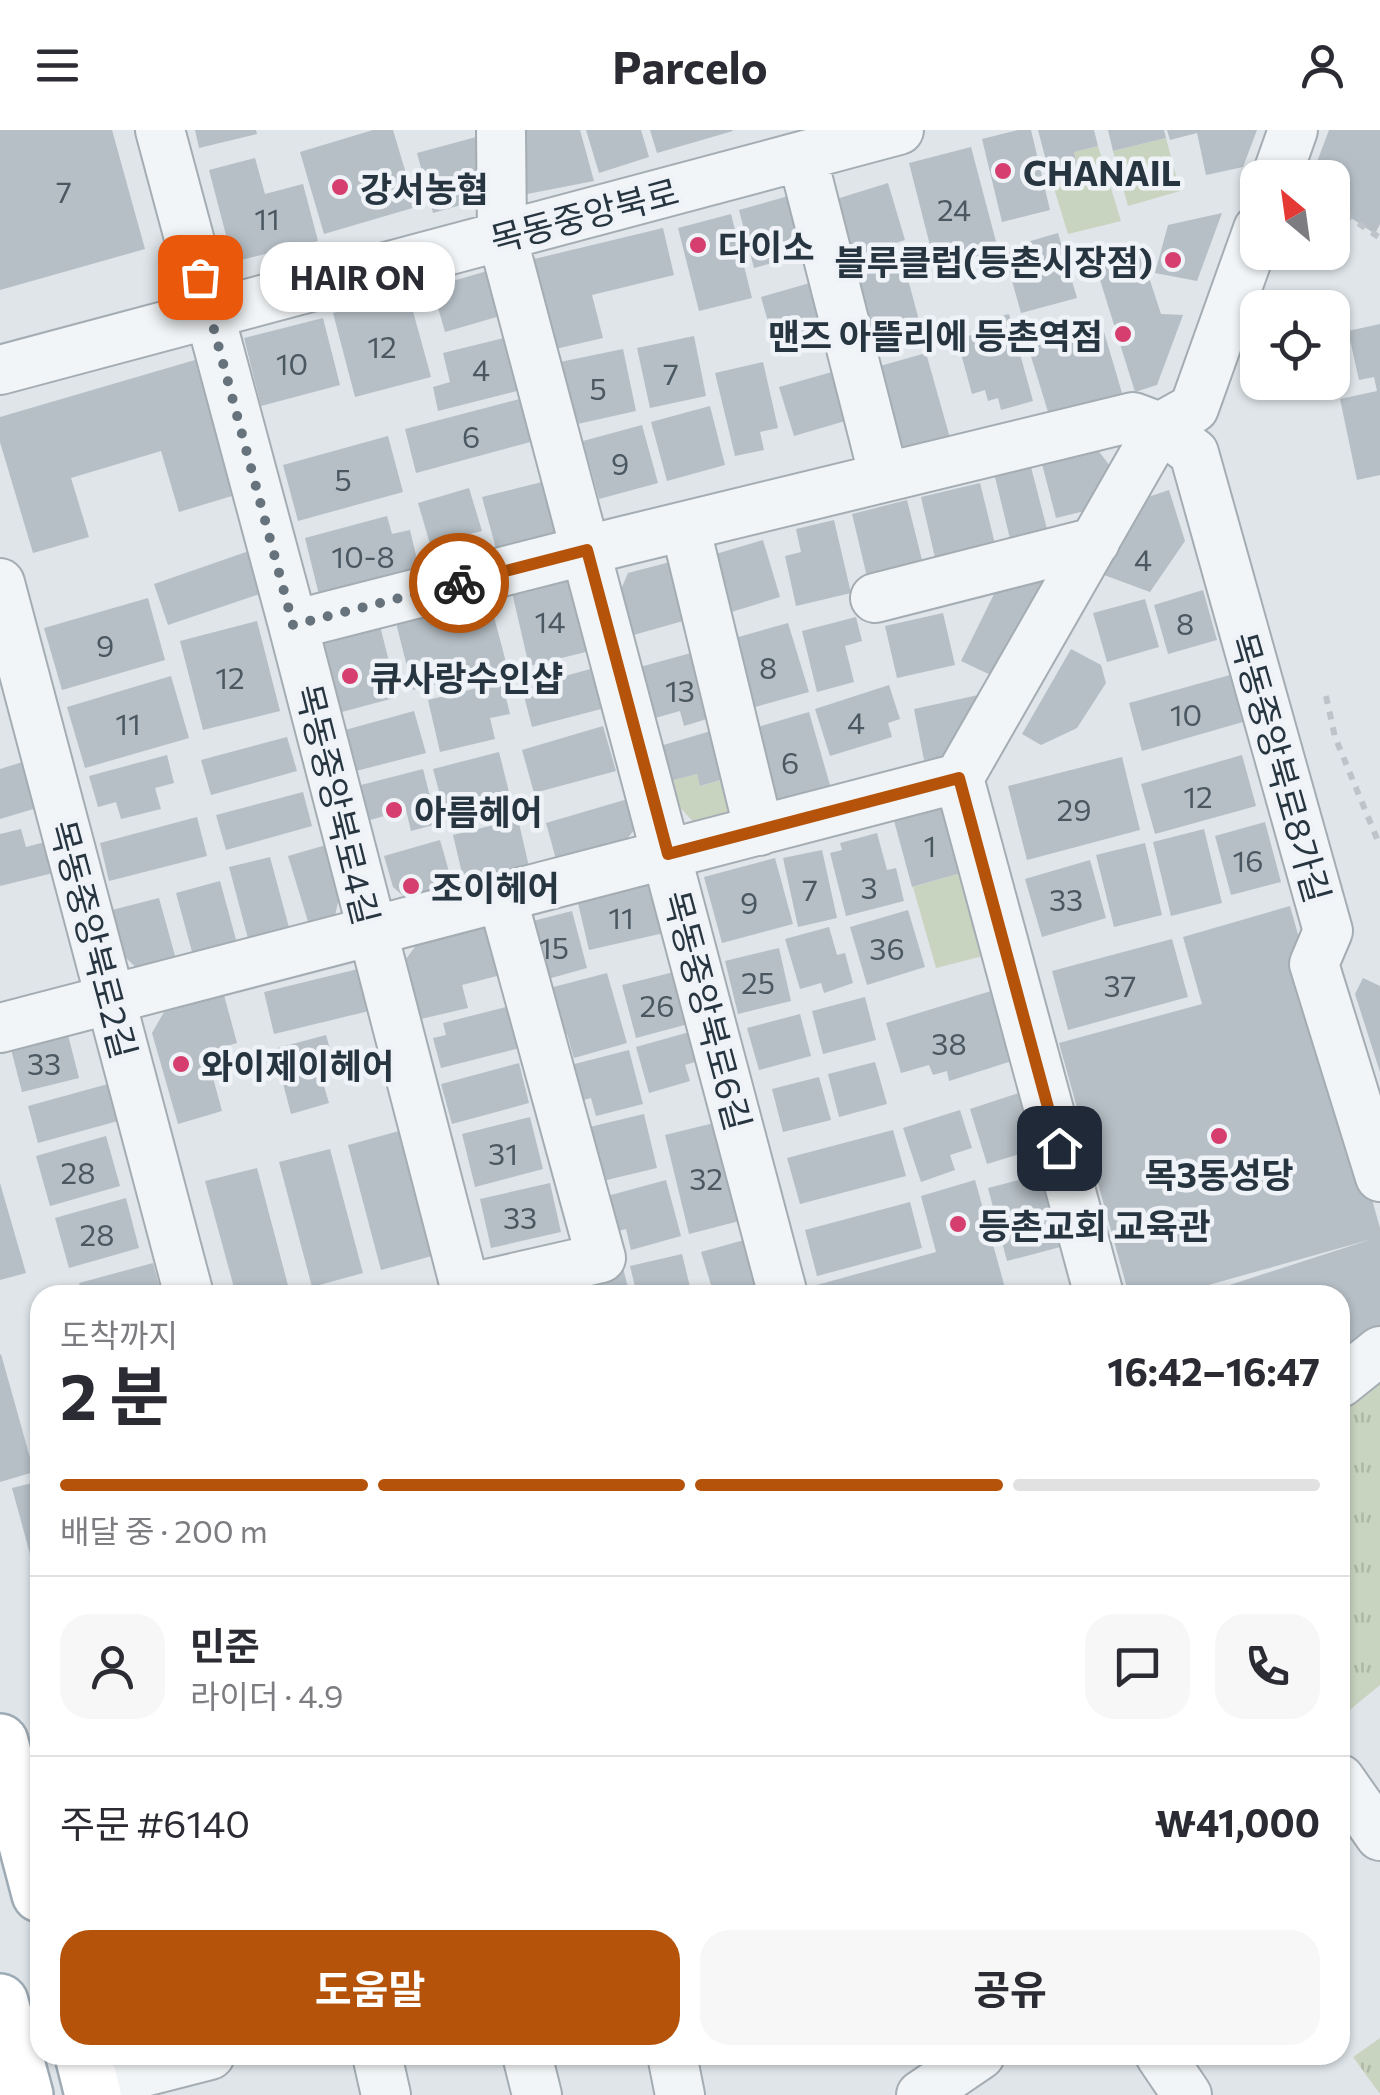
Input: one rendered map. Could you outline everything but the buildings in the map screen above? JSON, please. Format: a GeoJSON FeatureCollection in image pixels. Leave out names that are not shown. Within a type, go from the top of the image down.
{"type":"FeatureCollection","features":[{"type":"Feature","properties":{"kind":"main road"},"geometry":{"type":"LineString","coordinates":[[0,1742],[30,1817]]}},
{"type":"Feature","properties":{"kind":"main road"},"geometry":{"type":"LineString","coordinates":[[0,2002],[25,2095]]}},
{"type":"Feature","properties":{"kind":"street"},"geometry":{"type":"LineString","coordinates":[[160,130],[211,314]]}},
{"type":"Feature","properties":{"kind":"street","name":"목동중앙북로6길"},"geometry":{"type":"LineString","coordinates":[[501,130],[502,236],[781,1285]]}},
{"type":"Feature","properties":{"kind":"street","name":"목동중앙북로"},"geometry":{"type":"LineString","coordinates":[[0,370],[899,130]]}},
{"type":"Feature","properties":{"kind":"street"},"geometry":{"type":"LineString","coordinates":[[1282,160],[1292,130]]}},
{"type":"Feature","properties":{"kind":"street"},"geometry":{"type":"LineString","coordinates":[[802,156],[884,477]]}},
{"type":"Feature","properties":{"kind":"street"},"geometry":{"type":"LineString","coordinates":[[1096,1285],[959,778],[1160,426],[1194,408],[1243,270]]}},
{"type":"Feature","properties":{"kind":"street","name":"목동중앙북로4길"},"geometry":{"type":"LineString","coordinates":[[211,314],[464,1285]]}},
{"type":"Feature","properties":{"kind":"street"},"geometry":{"type":"LineString","coordinates":[[293,625],[1133,417],[1160,426]]}},
{"type":"Feature","properties":{"kind":"street","name":"목동중앙북로8가길"},"geometry":{"type":"LineString","coordinates":[[1160,426],[1194,453],[1328,931],[1314,964],[1380,1177]]}},
{"type":"Feature","properties":{"kind":"street"},"geometry":{"type":"LineString","coordinates":[[685,526],[759,831]]}},
{"type":"Feature","properties":{"kind":"street"},"geometry":{"type":"LineString","coordinates":[[876,598],[1094,542]]}},
{"type":"Feature","properties":{"kind":"street","name":"목동중앙북로2길"},"geometry":{"type":"LineString","coordinates":[[0,583],[187,1285]]}},
{"type":"Feature","properties":{"kind":"street"},"geometry":{"type":"LineString","coordinates":[[0,1028],[959,778]]}},
{"type":"Feature","properties":{"kind":"street"},"geometry":{"type":"LineString","coordinates":[[494,1285],[601,1258],[502,898]]}},
{"type":"Feature","properties":{"kind":"street"},"geometry":{"type":"LineString","coordinates":[[1350,1375],[1380,1350]]}},
{"type":"Feature","properties":{"kind":"street"},"geometry":{"type":"LineString","coordinates":[[1350,1794],[1380,1836]]}},
{"type":"Feature","properties":{"kind":"street"},"geometry":{"type":"LineString","coordinates":[[88,2077],[132,2076],[173,2065]]}},
{"type":"Feature","properties":{"kind":"street"},"geometry":{"type":"LineString","coordinates":[[379,2065],[386,2095]]}},
{"type":"Feature","properties":{"kind":"street"},"geometry":{"type":"LineString","coordinates":[[530,2065],[537,2095]]}},
{"type":"Feature","properties":{"kind":"street"},"geometry":{"type":"LineString","coordinates":[[674,2065],[680,2095]]}},
{"type":"Feature","properties":{"kind":"street"},"geometry":{"type":"LineString","coordinates":[[926,2083],[961,2065]]}},
{"type":"Feature","properties":{"kind":"street"},"geometry":{"type":"LineString","coordinates":[[1167,2065],[1188,2095]]}},
{"type":"Feature","properties":{"kind":"path"},"geometry":{"type":"LineString","coordinates":[[1350,217],[1380,238]]}},
{"type":"Feature","properties":{"kind":"path"},"geometry":{"type":"LineString","coordinates":[[1326,696],[1335,737],[1380,846]]}},
{"type":"Feature","properties":{"kind":"green space"},"geometry":{"type":"Polygon","coordinates":[[[1166,138],[1180,191],[1128,206],[1113,151],[1166,138]]]}},
{"type":"Feature","properties":{"kind":"green space"},"geometry":{"type":"Polygon","coordinates":[[[1098,146],[1121,221],[1068,234],[1049,172],[1077,165],[1074,152],[1098,146]]]}},
{"type":"Feature","properties":{"kind":"green space"},"geometry":{"type":"Polygon","coordinates":[[[697,774],[701,786],[735,776],[745,812],[696,825],[677,804],[670,781],[697,774]]]}},
{"type":"Feature","properties":{"kind":"green space"},"geometry":{"type":"Polygon","coordinates":[[[968,871],[991,954],[936,968],[913,887],[968,871]]]}},
{"type":"Feature","properties":{"kind":"green space"},"geometry":{"type":"Polygon","coordinates":[[[1380,1377],[1380,1685],[1350,1710],[1350,1401],[1380,1377]]]}},
{"type":"Feature","properties":{"kind":"green space"},"geometry":{"type":"Polygon","coordinates":[[[1380,2038],[1380,2094],[1353,2057],[1380,2038]]]}},
{"type":"Feature","properties":{"kind":"way so far"},"geometry":{"type":"LineString","coordinates":[[200,277],[293,625],[459,583]]}},
{"type":"Feature","properties":{"kind":"place","name":"CHANAIL"},"geometry":{"type":"Point","coordinates":[1003,171]}},
{"type":"Feature","properties":{"kind":"place","name":"강서농협"},"geometry":{"type":"Point","coordinates":[340,187]}},
{"type":"Feature","properties":{"kind":"place","name":"다이소"},"geometry":{"type":"Point","coordinates":[698,245]}},
{"type":"Feature","properties":{"kind":"place","name":"블루클럽(등촌시장점)"},"geometry":{"type":"Point","coordinates":[1173,260]}},
{"type":"Feature","properties":{"kind":"place","name":"HAIR ON"},"geometry":{"type":"Point","coordinates":[200,277]}},
{"type":"Feature","properties":{"kind":"place","name":"맨즈 아뜰리에 등촌역점"},"geometry":{"type":"Point","coordinates":[1123,334]}},
{"type":"Feature","properties":{"kind":"place","name":"큐사랑수인샵"},"geometry":{"type":"Point","coordinates":[350,676]}},
{"type":"Feature","properties":{"kind":"place","name":"아름헤어"},"geometry":{"type":"Point","coordinates":[394,810]}},
{"type":"Feature","properties":{"kind":"place","name":"조이헤어"},"geometry":{"type":"Point","coordinates":[411,886]}},
{"type":"Feature","properties":{"kind":"place","name":"와이제이헤어"},"geometry":{"type":"Point","coordinates":[181,1064]}},
{"type":"Feature","properties":{"kind":"place","name":"목3동성당"},"geometry":{"type":"Point","coordinates":[1219,1136]}},
{"type":"Feature","properties":{"kind":"place","name":"등촌교회 교육관"},"geometry":{"type":"Point","coordinates":[958,1224]}},
{"type":"Feature","properties":{"kind":"route"},"geometry":{"type":"LineString","coordinates":[[459,583],[587,550],[668,854],[959,778],[1059,1148]]}}]}
